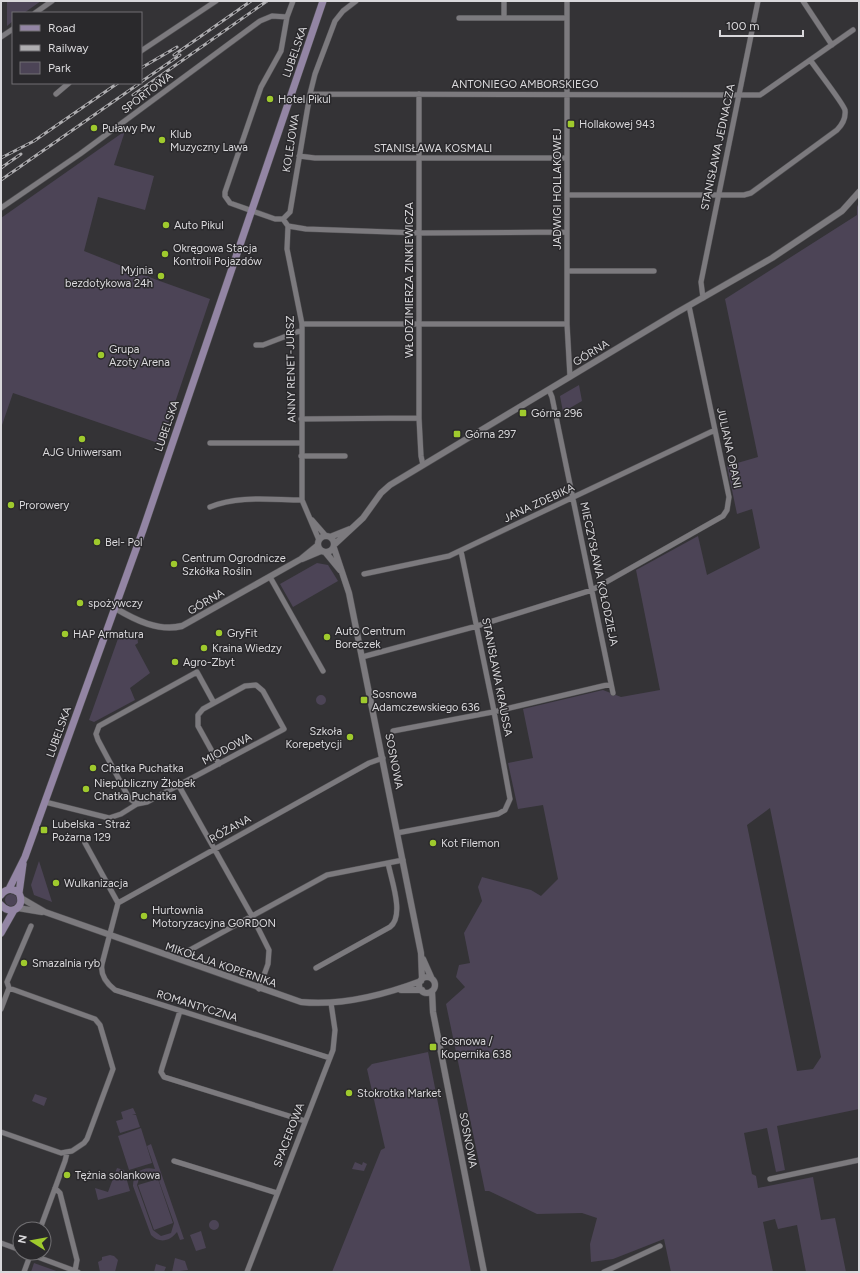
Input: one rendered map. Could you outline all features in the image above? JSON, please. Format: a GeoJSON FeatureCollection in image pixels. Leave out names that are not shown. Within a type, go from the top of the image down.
{"type":"FeatureCollection","features":[{"type":"Feature","properties":{"kind":"main road","name":"LUBELSKA"},"geometry":{"type":"LineString","coordinates":[[4,892],[24,857],[115,608],[323,3]]}},
{"type":"Feature","properties":{"kind":"main road","name":"LUBELSKA"},"geometry":{"type":"LineString","coordinates":[[16,909],[21,904],[20,895],[24,857]]}},
{"type":"Feature","properties":{"kind":"main road"},"geometry":{"type":"LineString","coordinates":[[4,892],[20,895]]}},
{"type":"Feature","properties":{"kind":"main road"},"geometry":{"type":"LineString","coordinates":[[2,906],[8,911],[16,909]]}},
{"type":"Feature","properties":{"kind":"main road"},"geometry":{"type":"LineString","coordinates":[[1,915],[2,906]]}},
{"type":"Feature","properties":{"kind":"main road"},"geometry":{"type":"LineString","coordinates":[[1,933],[16,909]]}},
{"type":"Feature","properties":{"kind":"street"},"geometry":{"type":"LineString","coordinates":[[36,12],[52,1]]}},
{"type":"Feature","properties":{"kind":"street"},"geometry":{"type":"LineString","coordinates":[[142,50],[216,1]]}},
{"type":"Feature","properties":{"kind":"street"},"geometry":{"type":"LineString","coordinates":[[293,1],[287,17],[281,51],[261,87],[225,192],[225,196],[230,203],[275,219],[283,219],[288,226],[306,229],[419,233],[567,232]]}},
{"type":"Feature","properties":{"kind":"street","name":"KOLEJOWA"},"geometry":{"type":"LineString","coordinates":[[283,219],[290,212],[310,94],[331,29],[338,16],[356,1]]}},
{"type":"Feature","properties":{"kind":"street"},"geometry":{"type":"LineString","coordinates":[[504,1],[504,18]]}},
{"type":"Feature","properties":{"kind":"street","name":"JADWIGI HOLLAKOWEJ"},"geometry":{"type":"LineString","coordinates":[[567,1],[567,324],[570,377]]}},
{"type":"Feature","properties":{"kind":"street","name":"STANISŁAWA JEDNACZA"},"geometry":{"type":"LineString","coordinates":[[703,298],[701,282],[758,1]]}},
{"type":"Feature","properties":{"kind":"street"},"geometry":{"type":"LineString","coordinates":[[803,1],[832,45]]}},
{"type":"Feature","properties":{"kind":"street","name":"SPORTOWA"},"geometry":{"type":"LineString","coordinates":[[1,208],[80,154],[260,21],[272,16],[287,17]]}},
{"type":"Feature","properties":{"kind":"street"},"geometry":{"type":"LineString","coordinates":[[459,18],[566,18]]}},
{"type":"Feature","properties":{"kind":"street"},"geometry":{"type":"LineString","coordinates":[[1,37],[12,30]]}},
{"type":"Feature","properties":{"kind":"street","name":"ANTONIEGO AMBORSKIEGO"},"geometry":{"type":"LineString","coordinates":[[310,94],[739,93],[760,95],[854,30]]}},
{"type":"Feature","properties":{"kind":"street"},"geometry":{"type":"LineString","coordinates":[[567,195],[751,193],[842,125],[844,118],[843,106],[811,61]]}},
{"type":"Feature","properties":{"kind":"street"},"geometry":{"type":"LineString","coordinates":[[56,94],[69,84]]}},
{"type":"Feature","properties":{"kind":"street","name":"WŁODZIMIERZA ZINKIEWICZA"},"geometry":{"type":"LineString","coordinates":[[419,94],[419,418],[420,456],[423,465]]}},
{"type":"Feature","properties":{"kind":"street","name":"STANISŁAWA KOSMALI"},"geometry":{"type":"LineString","coordinates":[[300,156],[315,158],[567,158]]}},
{"type":"Feature","properties":{"kind":"street","name":"GÓRNA"},"geometry":{"type":"LineString","coordinates":[[115,608],[156,627],[178,628],[188,624],[301,559],[324,552],[334,546],[354,528],[381,493],[390,485],[772,258],[848,206],[859,192]]}},
{"type":"Feature","properties":{"kind":"street","name":"ANNY RENET-JURSZ"},"geometry":{"type":"LineString","coordinates":[[288,226],[288,249],[302,327],[302,500],[311,519],[318,542]]}},
{"type":"Feature","properties":{"kind":"street"},"geometry":{"type":"LineString","coordinates":[[568,271],[654,271]]}},
{"type":"Feature","properties":{"kind":"street","name":"JULIANA OPANI"},"geometry":{"type":"LineString","coordinates":[[362,657],[477,626],[592,590],[723,516],[727,510],[729,498],[689,306]]}},
{"type":"Feature","properties":{"kind":"street"},"geometry":{"type":"LineString","coordinates":[[256,345],[263,345],[302,327],[419,324],[567,324]]}},
{"type":"Feature","properties":{"kind":"street","name":"MIECZYSŁAWA KOŁODZIEJA"},"geometry":{"type":"LineString","coordinates":[[549,390],[552,398],[613,693]]}},
{"type":"Feature","properties":{"kind":"street"},"geometry":{"type":"LineString","coordinates":[[301,419],[419,418]]}},
{"type":"Feature","properties":{"kind":"street","name":"JANA ZDEBIKA"},"geometry":{"type":"LineString","coordinates":[[364,574],[449,556],[715,430]]}},
{"type":"Feature","properties":{"kind":"street"},"geometry":{"type":"LineString","coordinates":[[210,443],[301,442]]}},
{"type":"Feature","properties":{"kind":"street"},"geometry":{"type":"LineString","coordinates":[[301,456],[345,456]]}},
{"type":"Feature","properties":{"kind":"street"},"geometry":{"type":"LineString","coordinates":[[210,507],[243,500],[302,500]]}},
{"type":"Feature","properties":{"kind":"street","name":"ANNY RENET-JURSZ"},"geometry":{"type":"LineString","coordinates":[[311,519],[328,537]]}},
{"type":"Feature","properties":{"kind":"street","name":"GÓRNA"},"geometry":{"type":"LineString","coordinates":[[301,559],[318,542],[354,528]]}},
{"type":"Feature","properties":{"kind":"street","name":"SOSNOWA"},"geometry":{"type":"LineString","coordinates":[[328,537],[334,546],[349,593],[421,953],[430,977],[435,985],[426,991]]}},
{"type":"Feature","properties":{"kind":"street","name":"SOSNOWA"},"geometry":{"type":"LineString","coordinates":[[318,542],[324,552],[343,574]]}},
{"type":"Feature","properties":{"kind":"street","name":"STANISŁAWA KRAUSSA"},"geometry":{"type":"LineString","coordinates":[[397,833],[498,814],[503,812],[508,806],[510,794],[461,551]]}},
{"type":"Feature","properties":{"kind":"street"},"geometry":{"type":"LineString","coordinates":[[270,577],[323,671]]}},
{"type":"Feature","properties":{"kind":"street"},"geometry":{"type":"LineString","coordinates":[[137,804],[129,798],[98,740],[96,734],[99,726],[197,672],[214,703],[200,712],[197,722],[219,764]]}},
{"type":"Feature","properties":{"kind":"street"},"geometry":{"type":"LineString","coordinates":[[393,731],[493,712],[612,684]]}},
{"type":"Feature","properties":{"kind":"street","name":"MIODOWA"},"geometry":{"type":"LineString","coordinates":[[45,802],[109,818],[121,814],[137,804],[147,802],[284,729],[263,691],[256,685],[246,686],[214,703]]}},
{"type":"Feature","properties":{"kind":"street","name":"RÓŻANA"},"geometry":{"type":"LineString","coordinates":[[118,903],[369,763],[383,758]]}},
{"type":"Feature","properties":{"kind":"street"},"geometry":{"type":"LineString","coordinates":[[178,786],[252,916],[269,950],[270,957],[259,989]]}},
{"type":"Feature","properties":{"kind":"street"},"geometry":{"type":"LineString","coordinates":[[85,843],[118,903],[108,935]]}},
{"type":"Feature","properties":{"kind":"street"},"geometry":{"type":"LineString","coordinates":[[190,950],[327,875],[403,860]]}},
{"type":"Feature","properties":{"kind":"street"},"geometry":{"type":"LineString","coordinates":[[316,968],[390,927],[395,922],[398,912],[388,863]]}},
{"type":"Feature","properties":{"kind":"street","name":"MIKOŁAJA KOPERNIKA"},"geometry":{"type":"LineString","coordinates":[[20,895],[45,912]]}},
{"type":"Feature","properties":{"kind":"street","name":"MIKOŁAJA KOPERNIKA"},"geometry":{"type":"LineString","coordinates":[[16,909],[45,912],[259,989],[302,1002],[331,1003],[396,990],[430,977]]}},
{"type":"Feature","properties":{"kind":"street"},"geometry":{"type":"LineString","coordinates":[[1,1009],[9,988],[7,982],[31,926]]}},
{"type":"Feature","properties":{"kind":"street","name":"ROMANTYCZNA"},"geometry":{"type":"LineString","coordinates":[[108,935],[101,967],[103,976],[111,987],[120,992],[330,1058]]}},
{"type":"Feature","properties":{"kind":"street","name":"SOSNOWA"},"geometry":{"type":"LineString","coordinates":[[421,953],[420,985],[426,991],[433,1012],[484,1272]]}},
{"type":"Feature","properties":{"kind":"street"},"geometry":{"type":"LineString","coordinates":[[1,1132],[55,1152],[67,1153],[78,1148],[87,1139],[113,1069],[100,1025],[95,1019],[9,988]]}},
{"type":"Feature","properties":{"kind":"street","name":"MIKOŁAJA KOPERNIKA"},"geometry":{"type":"LineString","coordinates":[[396,990],[426,991]]}},
{"type":"Feature","properties":{"kind":"street","name":"SPACEROWA"},"geometry":{"type":"LineString","coordinates":[[246,1272],[330,1058],[335,1034],[331,1003]]}},
{"type":"Feature","properties":{"kind":"street"},"geometry":{"type":"LineString","coordinates":[[180,1011],[162,1068],[164,1077],[305,1121]]}},
{"type":"Feature","properties":{"kind":"street"},"geometry":{"type":"LineString","coordinates":[[43,1221],[67,1153]]}},
{"type":"Feature","properties":{"kind":"street"},"geometry":{"type":"LineString","coordinates":[[174,1160],[277,1193]]}},
{"type":"Feature","properties":{"kind":"street"},"geometry":{"type":"LineString","coordinates":[[770,1179],[859,1160]]}},
{"type":"Feature","properties":{"kind":"street"},"geometry":{"type":"LineString","coordinates":[[49,1261],[73,1271],[76,1258],[60,1193],[55,1188]]}},
{"type":"Feature","properties":{"kind":"street"},"geometry":{"type":"LineString","coordinates":[[1,1243],[12,1247]]}},
{"type":"Feature","properties":{"kind":"street"},"geometry":{"type":"LineString","coordinates":[[604,1272],[660,1246]]}},
{"type":"Feature","properties":{"kind":"street"},"geometry":{"type":"LineString","coordinates":[[24,1272],[27,1261]]}},
{"type":"Feature","properties":{"kind":"green space"},"geometry":{"type":"Polygon","coordinates":[[[7,1],[41,1],[25,12],[12,12],[12,22],[7,26],[7,1]]]}},
{"type":"Feature","properties":{"kind":"green space"},"geometry":{"type":"Polygon","coordinates":[[[125,131],[114,165],[154,176],[145,210],[98,197],[84,251],[210,299],[161,444],[13,393],[1,428],[1,218],[125,131]]]}},
{"type":"Feature","properties":{"kind":"green space"},"geometry":{"type":"Polygon","coordinates":[[[859,202],[859,1109],[777,1126],[785,1170],[776,1172],[767,1128],[744,1133],[752,1174],[756,1176],[758,1188],[813,1177],[821,1220],[835,1218],[846,1272],[806,1272],[797,1225],[778,1229],[775,1219],[763,1222],[773,1272],[671,1272],[664,1239],[613,1259],[591,1262],[590,1244],[597,1218],[582,1213],[537,1214],[489,1191],[485,1191],[446,1004],[465,987],[456,977],[459,965],[470,963],[464,933],[482,901],[478,887],[482,877],[531,890],[541,896],[558,879],[543,805],[518,809],[508,763],[533,758],[523,709],[603,690],[621,697],[660,690],[636,570],[698,536],[707,575],[760,548],[752,509],[737,514],[727,466],[758,457],[725,299],[857,215],[857,207],[859,202]],[[770,808],[747,825],[797,1071],[813,1069],[821,1057],[770,808]]]}},
{"type":"Feature","properties":{"kind":"green space"},"geometry":{"type":"Polygon","coordinates":[[[579,385],[582,401],[563,412],[560,396],[579,385]]]}},
{"type":"Feature","properties":{"kind":"green space"},"geometry":{"type":"Polygon","coordinates":[[[317,563],[328,565],[338,581],[293,607],[280,584],[317,563]]]}},
{"type":"Feature","properties":{"kind":"green space"},"geometry":{"type":"Polygon","coordinates":[[[126,631],[137,635],[138,643],[135,645],[150,673],[130,688],[135,700],[94,722],[89,720],[120,633],[126,631]]]}},
{"type":"Feature","properties":{"kind":"green space"},"geometry":{"type":"Polygon","coordinates":[[[319,695],[323,695],[325,696],[325,704],[319,705],[316,702],[316,698],[319,695]]]}},
{"type":"Feature","properties":{"kind":"green space"},"geometry":{"type":"Polygon","coordinates":[[[39,861],[52,902],[34,895],[31,885],[39,861]]]}},
{"type":"Feature","properties":{"kind":"green space"},"geometry":{"type":"Polygon","coordinates":[[[11,894],[15,896],[17,900],[15,904],[11,906],[7,904],[5,900],[7,896],[11,894]]]}},
{"type":"Feature","properties":{"kind":"green space"},"geometry":{"type":"Polygon","coordinates":[[[428,1052],[471,1272],[332,1272],[381,1150],[385,1148],[367,1069],[372,1064],[428,1052]]]}},
{"type":"Feature","properties":{"kind":"green space"},"geometry":{"type":"Polygon","coordinates":[[[35,1094],[47,1098],[44,1106],[32,1101],[35,1094]]]}},
{"type":"Feature","properties":{"kind":"green space"},"geometry":{"type":"Polygon","coordinates":[[[133,1108],[136,1114],[132,1115],[136,1115],[140,1127],[120,1133],[116,1121],[123,1119],[121,1112],[133,1108]]]}},
{"type":"Feature","properties":{"kind":"green space"},"geometry":{"type":"Polygon","coordinates":[[[141,1128],[152,1163],[129,1170],[118,1136],[141,1128]]]}},
{"type":"Feature","properties":{"kind":"green space"},"geometry":{"type":"Polygon","coordinates":[[[151,1144],[184,1239],[180,1240],[177,1232],[171,1238],[165,1240],[158,1240],[151,1235],[133,1186],[133,1181],[140,1171],[146,1168],[155,1169],[147,1146],[151,1144]],[[151,1172],[145,1173],[140,1176],[137,1185],[153,1230],[161,1236],[171,1233],[174,1223],[158,1178],[151,1172]]]}},
{"type":"Feature","properties":{"kind":"green space"},"geometry":{"type":"Polygon","coordinates":[[[355,1162],[362,1165],[363,1162],[367,1164],[364,1171],[352,1169],[355,1162]]]}},
{"type":"Feature","properties":{"kind":"green space"},"geometry":{"type":"Polygon","coordinates":[[[117,1168],[124,1170],[130,1191],[98,1200],[95,1188],[108,1192],[117,1168]]]}},
{"type":"Feature","properties":{"kind":"green space"},"geometry":{"type":"Polygon","coordinates":[[[158,1179],[173,1223],[154,1230],[138,1185],[158,1179]]]}},
{"type":"Feature","properties":{"kind":"green space"},"geometry":{"type":"Polygon","coordinates":[[[212,1220],[216,1220],[218,1221],[218,1229],[212,1230],[209,1227],[209,1223],[212,1220]]]}},
{"type":"Feature","properties":{"kind":"green space"},"geometry":{"type":"Polygon","coordinates":[[[201,1231],[206,1248],[196,1251],[190,1235],[201,1231]]]}},
{"type":"Feature","properties":{"kind":"green space"},"geometry":{"type":"Polygon","coordinates":[[[110,1255],[114,1256],[118,1260],[115,1272],[100,1272],[98,1262],[102,1260],[102,1257],[110,1255]]]}},
{"type":"Feature","properties":{"kind":"green space"},"geometry":{"type":"Polygon","coordinates":[[[175,1258],[185,1261],[188,1270],[172,1272],[175,1258]]]}},
{"type":"Feature","properties":{"kind":"green space"},"geometry":{"type":"Polygon","coordinates":[[[34,1263],[59,1272],[31,1272],[34,1263]]]}},
{"type":"Feature","properties":{"kind":"green space"},"geometry":{"type":"Polygon","coordinates":[[[156,1264],[166,1267],[164,1272],[154,1272],[156,1264]]]}},
{"type":"Feature","properties":{"kind":"railway"},"geometry":{"type":"LineString","coordinates":[[174,55],[251,1]]}},
{"type":"Feature","properties":{"kind":"railway"},"geometry":{"type":"LineString","coordinates":[[133,95],[267,1]]}},
{"type":"Feature","properties":{"kind":"railway"},"geometry":{"type":"LineString","coordinates":[[142,67],[177,47]]}},
{"type":"Feature","properties":{"kind":"railway"},"geometry":{"type":"LineString","coordinates":[[142,81],[180,55]]}},
{"type":"Feature","properties":{"kind":"railway"},"geometry":{"type":"LineString","coordinates":[[1,158],[34,141],[117,84]]}},
{"type":"Feature","properties":{"kind":"railway"},"geometry":{"type":"LineString","coordinates":[[1,180],[139,84]]}},
{"type":"Feature","properties":{"kind":"railway"},"geometry":{"type":"LineString","coordinates":[[1,168],[21,154]]}},
{"type":"Feature","properties":{"kind":"place","name":"Hotel Pikul"},"geometry":{"type":"Point","coordinates":[270,99]}},
{"type":"Feature","properties":{"kind":"place","name":"Hollakowej 943"},"geometry":{"type":"Point","coordinates":[571,124]}},
{"type":"Feature","properties":{"kind":"place","name":"Puławy Pw"},"geometry":{"type":"Point","coordinates":[94,128]}},
{"type":"Feature","properties":{"kind":"place","name":"Klub Muzyczny Lawa"},"geometry":{"type":"Point","coordinates":[162,140]}},
{"type":"Feature","properties":{"kind":"place","name":"Auto Pikul"},"geometry":{"type":"Point","coordinates":[166,225]}},
{"type":"Feature","properties":{"kind":"place","name":"Okręgowa Stacja Kontroli Pojazdów"},"geometry":{"type":"Point","coordinates":[165,254]}},
{"type":"Feature","properties":{"kind":"place","name":"Myjnia bezdotykowa 24h"},"geometry":{"type":"Point","coordinates":[161,276]}},
{"type":"Feature","properties":{"kind":"place","name":"Grupa Azoty Arena"},"geometry":{"type":"Point","coordinates":[101,355]}},
{"type":"Feature","properties":{"kind":"place","name":"Górna 296"},"geometry":{"type":"Point","coordinates":[523,413]}},
{"type":"Feature","properties":{"kind":"place","name":"Górna 297"},"geometry":{"type":"Point","coordinates":[457,434]}},
{"type":"Feature","properties":{"kind":"place","name":"AJG Uniwersam"},"geometry":{"type":"Point","coordinates":[82,439]}},
{"type":"Feature","properties":{"kind":"place","name":"Prorowery"},"geometry":{"type":"Point","coordinates":[11,505]}},
{"type":"Feature","properties":{"kind":"place","name":"Bel- Pol"},"geometry":{"type":"Point","coordinates":[97,542]}},
{"type":"Feature","properties":{"kind":"place","name":"Centrum Ogrodnicze Szkółka Roślin"},"geometry":{"type":"Point","coordinates":[174,564]}},
{"type":"Feature","properties":{"kind":"place","name":"spożywczy"},"geometry":{"type":"Point","coordinates":[80,603]}},
{"type":"Feature","properties":{"kind":"place","name":"GryFit"},"geometry":{"type":"Point","coordinates":[219,633]}},
{"type":"Feature","properties":{"kind":"place","name":"HAP Armatura"},"geometry":{"type":"Point","coordinates":[65,634]}},
{"type":"Feature","properties":{"kind":"place","name":"Auto Centrum Boreczek"},"geometry":{"type":"Point","coordinates":[327,637]}},
{"type":"Feature","properties":{"kind":"place","name":"Kraina Wiedzy"},"geometry":{"type":"Point","coordinates":[204,648]}},
{"type":"Feature","properties":{"kind":"place","name":"Agro-Zbyt"},"geometry":{"type":"Point","coordinates":[175,662]}},
{"type":"Feature","properties":{"kind":"place","name":"Sosnowa Adamczewskiego 636"},"geometry":{"type":"Point","coordinates":[364,700]}},
{"type":"Feature","properties":{"kind":"place","name":"Szkoła Korepetycji"},"geometry":{"type":"Point","coordinates":[350,737]}},
{"type":"Feature","properties":{"kind":"place","name":"Chatka Puchatka"},"geometry":{"type":"Point","coordinates":[93,768]}},
{"type":"Feature","properties":{"kind":"place","name":"Niepubliczny Żłobek Chatka Puchatka"},"geometry":{"type":"Point","coordinates":[86,789]}},
{"type":"Feature","properties":{"kind":"place","name":"Lubelska - Straż Pożarna 129"},"geometry":{"type":"Point","coordinates":[44,830]}},
{"type":"Feature","properties":{"kind":"place","name":"Kot Filemon"},"geometry":{"type":"Point","coordinates":[433,843]}},
{"type":"Feature","properties":{"kind":"place","name":"Wulkanizacja"},"geometry":{"type":"Point","coordinates":[56,883]}},
{"type":"Feature","properties":{"kind":"place","name":"Hurtownia Motoryzacyjna GORDON"},"geometry":{"type":"Point","coordinates":[144,916]}},
{"type":"Feature","properties":{"kind":"place","name":"Smazalnia ryb"},"geometry":{"type":"Point","coordinates":[24,963]}},
{"type":"Feature","properties":{"kind":"place","name":"Sosnowa / Kopernika 638"},"geometry":{"type":"Point","coordinates":[433,1047]}},
{"type":"Feature","properties":{"kind":"place","name":"Stokrotka Market"},"geometry":{"type":"Point","coordinates":[349,1093]}},
{"type":"Feature","properties":{"kind":"place","name":"Tężnia solankowa"},"geometry":{"type":"Point","coordinates":[67,1175]}}]}
